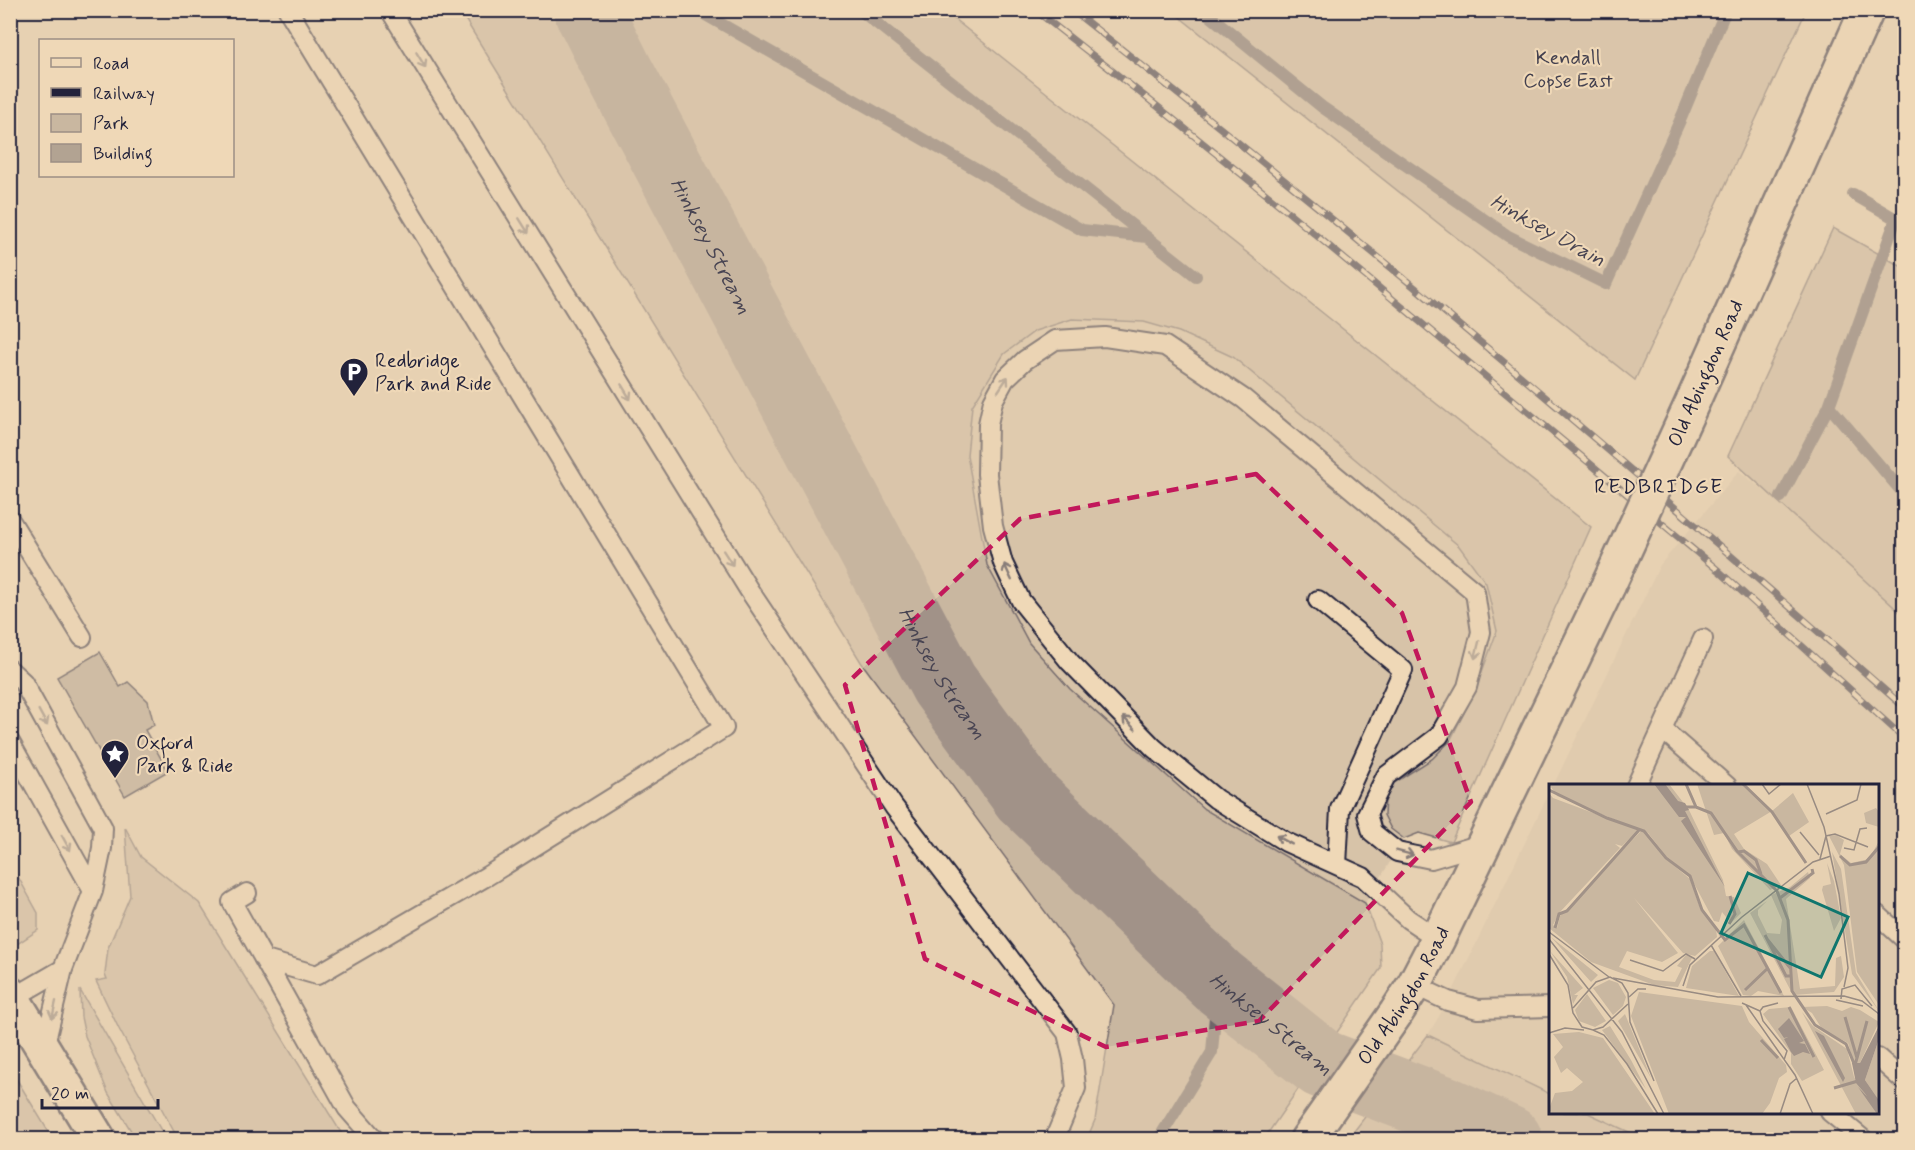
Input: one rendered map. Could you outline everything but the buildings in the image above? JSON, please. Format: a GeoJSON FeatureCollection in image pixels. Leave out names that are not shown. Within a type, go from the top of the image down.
{"type":"FeatureCollection","features":[{"type":"Feature","properties":{"kind":"street","name":"Old Abingdon Road"},"geometry":{"type":"LineString","coordinates":[[1311,1133],[1396,1013],[1414,985],[1438,939],[1609,584],[1866,12]]}},
{"type":"Feature","properties":{"kind":"street"},"geometry":{"type":"LineString","coordinates":[[12,996],[99,1140]]}},
{"type":"Feature","properties":{"kind":"lane"},"geometry":{"type":"LineString","coordinates":[[265,960],[317,975],[487,876],[724,728],[288,10]]}},
{"type":"Feature","properties":{"kind":"lane"},"geometry":{"type":"LineString","coordinates":[[390,10],[749,590],[894,807],[1067,1033],[1076,1088],[1054,1140]]}},
{"type":"Feature","properties":{"kind":"lane"},"geometry":{"type":"LineString","coordinates":[[1438,939],[1408,919],[1363,877],[1286,842],[1216,799],[1154,748],[1070,662],[1021,601],[1003,563],[993,526],[987,474],[988,424],[993,401],[1005,379],[1025,360],[1054,340],[1105,337],[1165,346],[1244,399],[1475,592],[1481,632],[1467,687],[1439,736],[1386,776],[1367,814],[1372,832],[1397,852],[1431,859],[1488,837]]}},
{"type":"Feature","properties":{"kind":"lane"},"geometry":{"type":"LineString","coordinates":[[10,520],[82,637]]}},
{"type":"Feature","properties":{"kind":"lane"},"geometry":{"type":"LineString","coordinates":[[1318,600],[1403,670],[1340,809],[1337,865]]}},
{"type":"Feature","properties":{"kind":"lane"},"geometry":{"type":"LineString","coordinates":[[1637,784],[1703,639]]}},
{"type":"Feature","properties":{"kind":"lane"},"geometry":{"type":"LineString","coordinates":[[10,670],[23,682],[103,828],[102,848],[93,891],[63,969],[44,1051]]}},
{"type":"Feature","properties":{"kind":"lane"},"geometry":{"type":"LineString","coordinates":[[1662,729],[1725,784]]}},
{"type":"Feature","properties":{"kind":"lane"},"geometry":{"type":"LineString","coordinates":[[10,742],[93,891]]}},
{"type":"Feature","properties":{"kind":"lane"},"geometry":{"type":"LineString","coordinates":[[1340,809],[1367,814]]}},
{"type":"Feature","properties":{"kind":"lane"},"geometry":{"type":"LineString","coordinates":[[247,893],[232,902],[347,1108],[375,1140]]}},
{"type":"Feature","properties":{"kind":"lane"},"geometry":{"type":"LineString","coordinates":[[1879,916],[1905,939]]}},
{"type":"Feature","properties":{"kind":"lane"},"geometry":{"type":"LineString","coordinates":[[12,996],[63,969]]}},
{"type":"Feature","properties":{"kind":"lane"},"geometry":{"type":"LineString","coordinates":[[1414,985],[1448,1001],[1478,1009],[1549,1007]]}},
{"type":"Feature","properties":{"kind":"lane"},"geometry":{"type":"LineString","coordinates":[[1879,1059],[1905,1081]]}},
{"type":"Feature","properties":{"kind":"lane"},"geometry":{"type":"LineString","coordinates":[[1831,1114],[1864,1140]]}},
{"type":"Feature","properties":{"kind":"highlighted area"},"geometry":{"type":"Polygon","coordinates":[[[1256,474],[1402,613],[1471,802],[1259,1021],[1106,1047],[925,959],[845,685],[1020,519],[1256,474]]]}},
{"type":"Feature","properties":{"kind":"shaded area"},"geometry":{"type":"Polygon","coordinates":[[[1072,319],[1144,322],[1179,332],[1233,357],[1459,546],[1486,583],[1497,631],[1475,691],[1450,741],[1432,759],[1394,783],[1385,797],[1384,815],[1391,829],[1404,839],[1365,903],[1204,809],[1113,729],[1070,689],[1029,643],[987,565],[967,455],[972,406],[1004,354],[1035,331],[1072,319]]]}},
{"type":"Feature","properties":{"kind":"shaded area"},"geometry":{"type":"Polygon","coordinates":[[[1739,471],[1904,602],[1904,1139],[1644,1139],[1590,1114],[1879,1114],[1879,784],[1554,784],[1660,565],[1739,471]]]}},
{"type":"Feature","properties":{"kind":"shaded area"},"geometry":{"type":"Polygon","coordinates":[[[1549,793],[1549,1094],[1428,1035],[1448,1001],[1549,793]]]}},
{"type":"Feature","properties":{"kind":"green space"},"geometry":{"type":"Polygon","coordinates":[[[460,11],[944,11],[1591,527],[1451,842],[1419,833],[1404,839],[1391,829],[1384,815],[1385,797],[1394,783],[1432,759],[1450,741],[1475,691],[1497,631],[1486,583],[1459,546],[1233,357],[1179,332],[1144,322],[1072,319],[1035,331],[1004,354],[972,406],[967,455],[987,565],[1029,643],[1070,689],[1204,809],[1365,903],[1380,944],[1381,968],[1264,1139],[1087,1139],[1095,1120],[1114,1005],[861,662],[460,11]]]}},
{"type":"Feature","properties":{"kind":"green space","name":"Kendall Copse East"},"geometry":{"type":"Polygon","coordinates":[[[1172,11],[1806,11],[1635,380],[1172,11]]]}},
{"type":"Feature","properties":{"kind":"green space"},"geometry":{"type":"Polygon","coordinates":[[[1833,228],[1904,268],[1904,616],[1728,456],[1833,228]]]}},
{"type":"Feature","properties":{"kind":"green space"},"geometry":{"type":"Polygon","coordinates":[[[125,827],[141,857],[199,903],[345,1139],[178,1139],[96,981],[107,979],[105,974],[108,948],[130,896],[125,827]]]}},
{"type":"Feature","properties":{"kind":"green space"},"geometry":{"type":"Polygon","coordinates":[[[11,864],[38,913],[38,930],[11,948],[11,864]]]}},
{"type":"Feature","properties":{"kind":"green space"},"geometry":{"type":"Polygon","coordinates":[[[80,990],[166,1139],[136,1139],[108,1093],[85,1036],[81,1017],[80,990]]]}},
{"type":"Feature","properties":{"kind":"green space"},"geometry":{"type":"Polygon","coordinates":[[[1428,1035],[1549,1094],[1549,1114],[1590,1114],[1644,1139],[1348,1139],[1428,1035]]]}},
{"type":"Feature","properties":{"kind":"green space"},"geometry":{"type":"Polygon","coordinates":[[[11,1070],[53,1139],[11,1139],[11,1070]]]}},
{"type":"Feature","properties":{"kind":"waterway","name":"Hinksey Stream"},"geometry":{"type":"LineString","coordinates":[[588,10],[944,684],[1026,796],[1218,981],[1322,1064],[1444,1110],[1508,1140]]}},
{"type":"Feature","properties":{"kind":"waterway"},"geometry":{"type":"LineString","coordinates":[[697,10],[1082,230],[1147,237]]}},
{"type":"Feature","properties":{"kind":"waterway"},"geometry":{"type":"LineString","coordinates":[[860,10],[1196,276]]}},
{"type":"Feature","properties":{"kind":"waterway","name":"Hinksey Drain"},"geometry":{"type":"LineString","coordinates":[[1203,10],[1322,107],[1508,236],[1606,284],[1682,116],[1726,10]]}},
{"type":"Feature","properties":{"kind":"waterway"},"geometry":{"type":"LineString","coordinates":[[1853,194],[1896,219],[1829,406],[1904,494]]}},
{"type":"Feature","properties":{"kind":"waterway"},"geometry":{"type":"LineString","coordinates":[[1781,497],[1829,406]]}},
{"type":"Feature","properties":{"kind":"waterway"},"geometry":{"type":"LineString","coordinates":[[1158,1140],[1212,1052],[1218,981]]}},
{"type":"Feature","properties":{"kind":"railway"},"geometry":{"type":"LineString","coordinates":[[1035,10],[1287,211],[1719,571],[1904,738]]}},
{"type":"Feature","properties":{"kind":"railway"},"geometry":{"type":"LineString","coordinates":[[1072,10],[1284,180],[1493,353],[1904,707]]}},
{"type":"Feature","properties":{"kind":"place","name":"Redbridge Park and Ride"},"geometry":{"type":"Point","coordinates":[354,398]}},
{"type":"Feature","properties":{"kind":"place","name":"Oxford Park & Ride"},"geometry":{"type":"Point","coordinates":[115,780]}},
{"type":"Feature","properties":{"kind":"district","name":"REDBRIDGE"},"geometry":{"type":"Point","coordinates":[1659,486]}}]}
